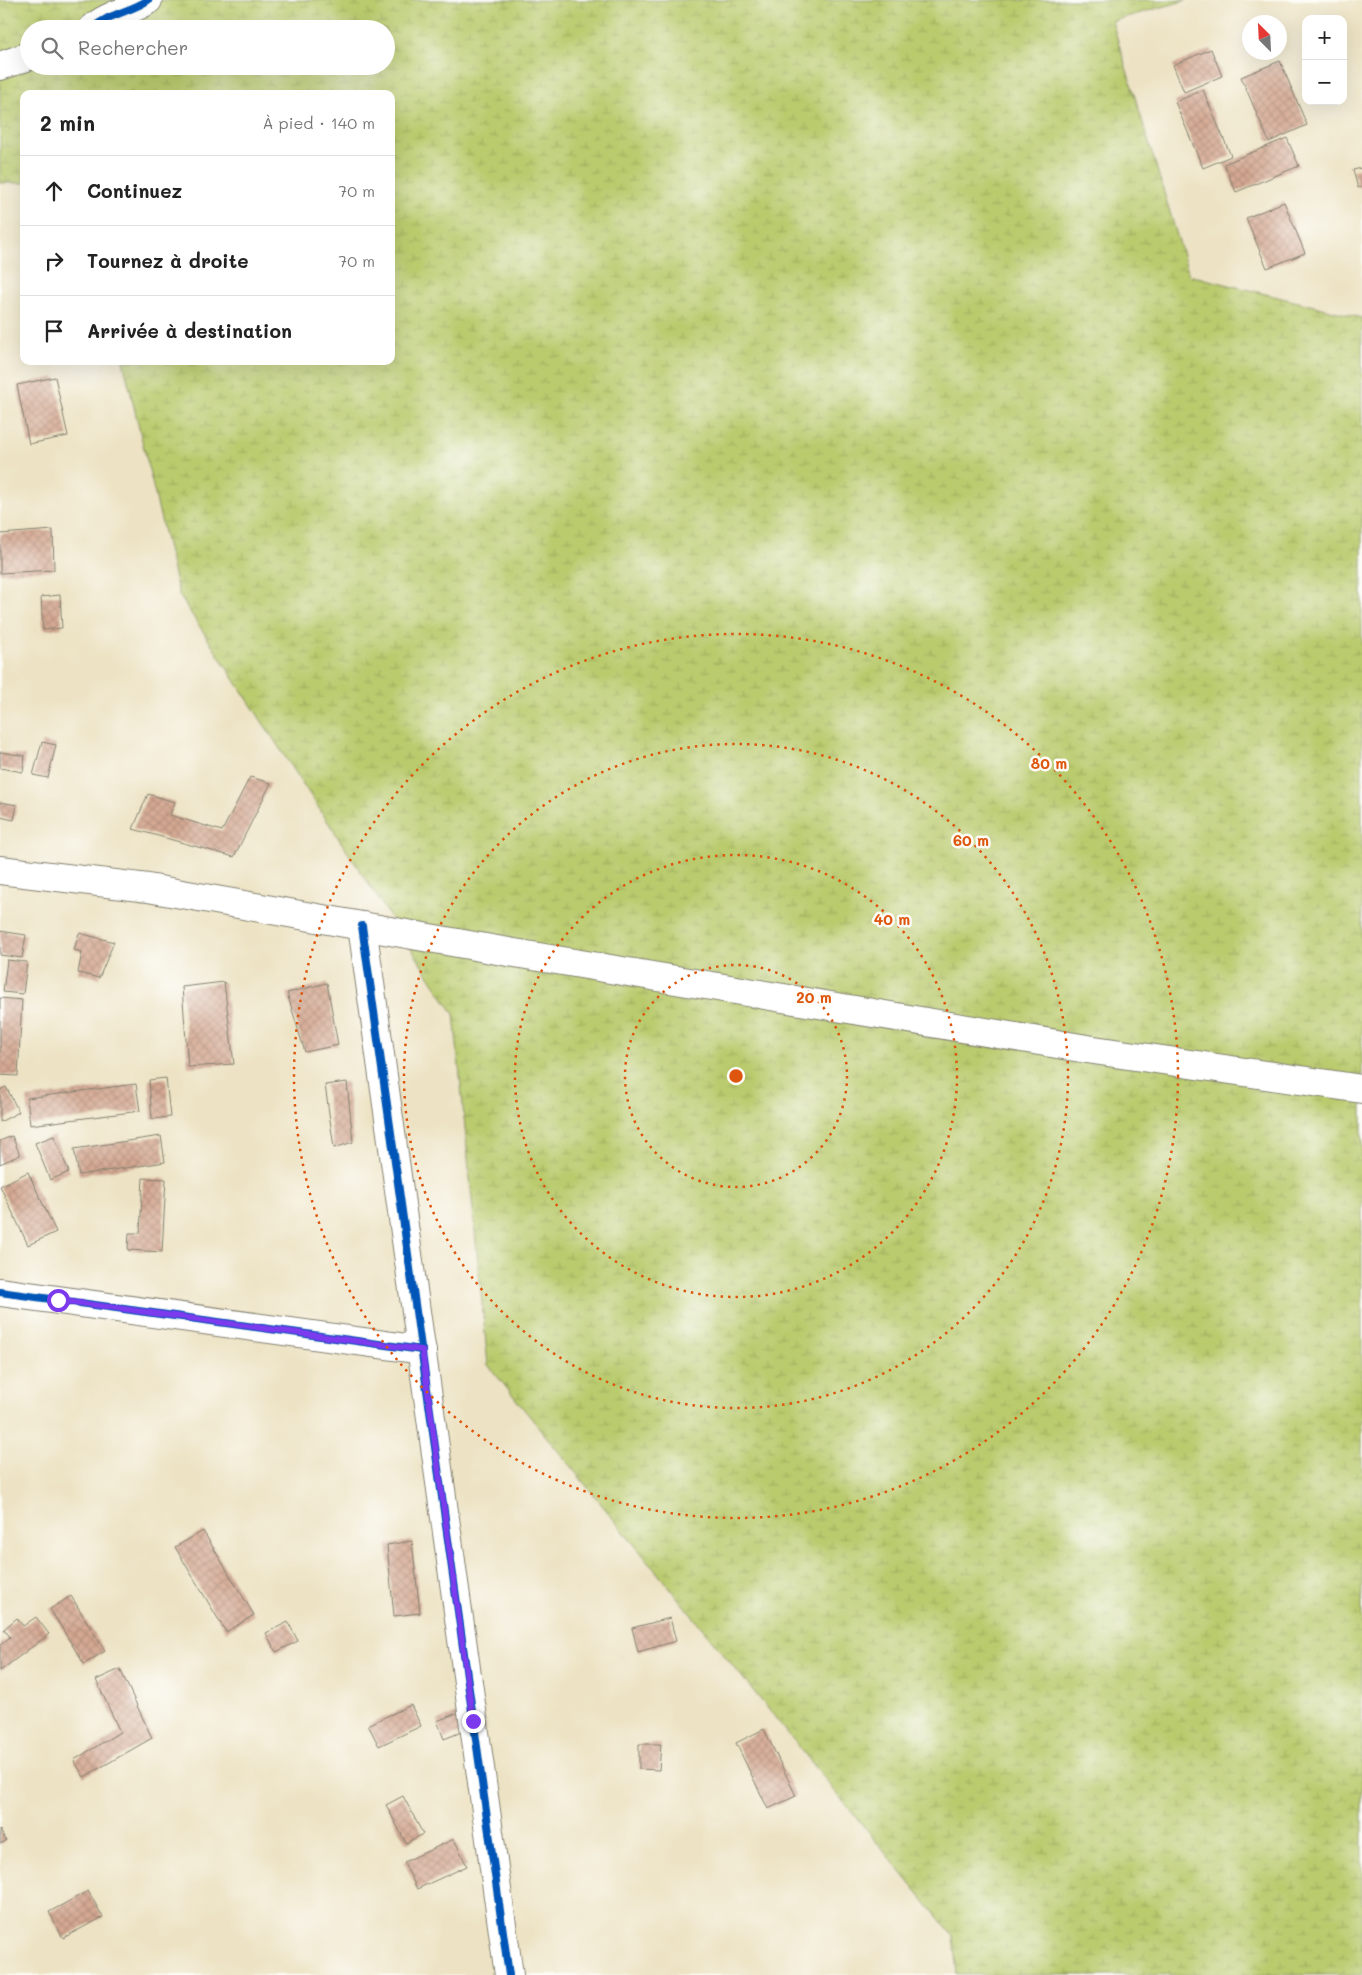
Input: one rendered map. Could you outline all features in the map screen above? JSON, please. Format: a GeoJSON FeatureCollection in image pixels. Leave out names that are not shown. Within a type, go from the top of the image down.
{"type":"FeatureCollection","features":[{"type":"Feature","properties":{"kind":"street"},"geometry":{"type":"LineString","coordinates":[[107,20],[123,10],[148,0]]}},
{"type":"Feature","properties":{"kind":"street"},"geometry":{"type":"LineString","coordinates":[[0,66],[20,59]]}},
{"type":"Feature","properties":{"kind":"street"},"geometry":{"type":"LineString","coordinates":[[0,870],[148,888],[1087,1049],[1362,1089]]}},
{"type":"Feature","properties":{"kind":"street"},"geometry":{"type":"LineString","coordinates":[[362,926],[509,1975]]}},
{"type":"Feature","properties":{"kind":"street"},"geometry":{"type":"LineString","coordinates":[[0,1292],[422,1350]]}},
{"type":"Feature","properties":{"kind":"green space"},"geometry":{"type":"Polygon","coordinates":[[[0,0],[1187,0],[1112,21],[1189,275],[1362,318],[1362,1975],[957,1975],[953,1936],[488,1365],[454,1014],[179,595],[124,365],[395,365],[395,90],[20,90],[20,183],[0,183],[0,0]]]}},
{"type":"Feature","properties":{"kind":"building"},"geometry":{"type":"Polygon","coordinates":[[[1211,49],[1222,76],[1184,92],[1173,65],[1211,49]]]}},
{"type":"Feature","properties":{"kind":"building"},"geometry":{"type":"Polygon","coordinates":[[[1280,61],[1307,125],[1269,142],[1241,77],[1280,61]]]}},
{"type":"Feature","properties":{"kind":"building"},"geometry":{"type":"Polygon","coordinates":[[[1203,90],[1231,156],[1203,168],[1175,102],[1203,90]]]}},
{"type":"Feature","properties":{"kind":"building"},"geometry":{"type":"Polygon","coordinates":[[[1287,138],[1299,166],[1236,192],[1224,164],[1287,138]]]}},
{"type":"Feature","properties":{"kind":"building"},"geometry":{"type":"Polygon","coordinates":[[[1362,168],[1362,187],[1358,188],[1353,170],[1362,168]]]}},
{"type":"Feature","properties":{"kind":"building"},"geometry":{"type":"Polygon","coordinates":[[[1284,202],[1305,253],[1267,268],[1246,218],[1284,202]]]}},
{"type":"Feature","properties":{"kind":"building"},"geometry":{"type":"Polygon","coordinates":[[[55,377],[68,436],[29,444],[17,385],[55,377]]]}},
{"type":"Feature","properties":{"kind":"building"},"geometry":{"type":"Polygon","coordinates":[[[53,530],[54,570],[0,573],[0,534],[53,530]]]}},
{"type":"Feature","properties":{"kind":"building"},"geometry":{"type":"Polygon","coordinates":[[[60,595],[62,628],[43,630],[41,597],[60,595]]]}},
{"type":"Feature","properties":{"kind":"building"},"geometry":{"type":"Polygon","coordinates":[[[42,742],[56,745],[48,778],[33,775],[42,742]]]}},
{"type":"Feature","properties":{"kind":"building"},"geometry":{"type":"Polygon","coordinates":[[[0,752],[25,756],[23,772],[0,768],[0,752]]]}},
{"type":"Feature","properties":{"kind":"building"},"geometry":{"type":"Polygon","coordinates":[[[250,777],[271,783],[234,857],[133,829],[148,794],[175,802],[170,815],[222,831],[250,777]]]}},
{"type":"Feature","properties":{"kind":"building"},"geometry":{"type":"Polygon","coordinates":[[[0,802],[17,805],[14,820],[0,817],[0,802]]]}},
{"type":"Feature","properties":{"kind":"building"},"geometry":{"type":"Polygon","coordinates":[[[0,931],[26,935],[22,958],[0,955],[0,931]]]}},
{"type":"Feature","properties":{"kind":"building"},"geometry":{"type":"Polygon","coordinates":[[[79,933],[114,942],[99,978],[78,973],[82,952],[74,950],[79,933]]]}},
{"type":"Feature","properties":{"kind":"building"},"geometry":{"type":"Polygon","coordinates":[[[7,960],[27,962],[23,994],[3,992],[7,960]]]}},
{"type":"Feature","properties":{"kind":"building"},"geometry":{"type":"Polygon","coordinates":[[[224,982],[234,1064],[188,1067],[182,987],[224,982]]]}},
{"type":"Feature","properties":{"kind":"building"},"geometry":{"type":"Polygon","coordinates":[[[327,983],[338,1045],[305,1052],[287,993],[327,983]]]}},
{"type":"Feature","properties":{"kind":"building"},"geometry":{"type":"Polygon","coordinates":[[[0,998],[22,1000],[18,1076],[0,1075],[0,998]]]}},
{"type":"Feature","properties":{"kind":"building"},"geometry":{"type":"Polygon","coordinates":[[[166,1078],[170,1117],[152,1119],[149,1080],[166,1078]]]}},
{"type":"Feature","properties":{"kind":"building"},"geometry":{"type":"Polygon","coordinates":[[[347,1082],[353,1142],[334,1148],[325,1085],[347,1082]]]}},
{"type":"Feature","properties":{"kind":"building"},"geometry":{"type":"Polygon","coordinates":[[[136,1084],[140,1111],[30,1125],[27,1098],[136,1084]]]}},
{"type":"Feature","properties":{"kind":"building"},"geometry":{"type":"Polygon","coordinates":[[[6,1087],[19,1112],[0,1122],[0,1090],[6,1087]]]}},
{"type":"Feature","properties":{"kind":"building"},"geometry":{"type":"Polygon","coordinates":[[[12,1136],[20,1155],[0,1164],[0,1141],[12,1136]]]}},
{"type":"Feature","properties":{"kind":"building"},"geometry":{"type":"Polygon","coordinates":[[[54,1136],[69,1172],[50,1180],[35,1143],[54,1136]]]}},
{"type":"Feature","properties":{"kind":"building"},"geometry":{"type":"Polygon","coordinates":[[[161,1136],[165,1162],[79,1175],[74,1149],[161,1136]]]}},
{"type":"Feature","properties":{"kind":"building"},"geometry":{"type":"Polygon","coordinates":[[[28,1172],[56,1232],[28,1245],[0,1186],[28,1172]]]}},
{"type":"Feature","properties":{"kind":"building"},"geometry":{"type":"Polygon","coordinates":[[[143,1178],[166,1179],[162,1252],[128,1250],[129,1233],[140,1233],[143,1178]]]}},
{"type":"Feature","properties":{"kind":"building"},"geometry":{"type":"Polygon","coordinates":[[[203,1531],[254,1615],[226,1632],[175,1547],[203,1531]]]}},
{"type":"Feature","properties":{"kind":"building"},"geometry":{"type":"Polygon","coordinates":[[[412,1541],[420,1613],[394,1616],[387,1545],[412,1541]]]}},
{"type":"Feature","properties":{"kind":"building"},"geometry":{"type":"Polygon","coordinates":[[[71,1596],[105,1651],[84,1664],[50,1609],[71,1596]]]}},
{"type":"Feature","properties":{"kind":"building"},"geometry":{"type":"Polygon","coordinates":[[[36,1617],[49,1634],[0,1671],[0,1645],[10,1637],[4,1629],[17,1618],[23,1626],[36,1617]]]}},
{"type":"Feature","properties":{"kind":"building"},"geometry":{"type":"Polygon","coordinates":[[[670,1618],[676,1641],[638,1652],[632,1628],[670,1618]]]}},
{"type":"Feature","properties":{"kind":"building"},"geometry":{"type":"Polygon","coordinates":[[[288,1622],[298,1641],[276,1652],[266,1633],[288,1622]]]}},
{"type":"Feature","properties":{"kind":"building"},"geometry":{"type":"Polygon","coordinates":[[[120,1669],[152,1738],[84,1777],[74,1760],[120,1732],[96,1680],[120,1669]]]}},
{"type":"Feature","properties":{"kind":"building"},"geometry":{"type":"Polygon","coordinates":[[[411,1705],[421,1726],[379,1746],[368,1725],[411,1705]]]}},
{"type":"Feature","properties":{"kind":"building"},"geometry":{"type":"Polygon","coordinates":[[[457,1713],[464,1731],[444,1739],[437,1721],[457,1713]]]}},
{"type":"Feature","properties":{"kind":"building"},"geometry":{"type":"Polygon","coordinates":[[[764,1729],[796,1796],[768,1809],[736,1743],[764,1729]]]}},
{"type":"Feature","properties":{"kind":"building"},"geometry":{"type":"Polygon","coordinates":[[[639,1744],[661,1744],[659,1770],[639,1769],[639,1744]]]}},
{"type":"Feature","properties":{"kind":"building"},"geometry":{"type":"Polygon","coordinates":[[[403,1796],[423,1834],[406,1843],[386,1805],[403,1796]]]}},
{"type":"Feature","properties":{"kind":"building"},"geometry":{"type":"Polygon","coordinates":[[[0,1830],[6,1841],[0,1844],[0,1830]]]}},
{"type":"Feature","properties":{"kind":"building"},"geometry":{"type":"Polygon","coordinates":[[[454,1839],[467,1866],[417,1889],[404,1862],[454,1839]]]}},
{"type":"Feature","properties":{"kind":"building"},"geometry":{"type":"Polygon","coordinates":[[[88,1891],[103,1917],[63,1938],[49,1912],[88,1891]]]}},
{"type":"Feature","properties":{"kind":"cycle path"},"geometry":{"type":"LineString","coordinates":[[105,20],[148,0]]}},
{"type":"Feature","properties":{"kind":"cycle path"},"geometry":{"type":"LineString","coordinates":[[362,926],[509,1975]]}},
{"type":"Feature","properties":{"kind":"cycle path"},"geometry":{"type":"LineString","coordinates":[[0,1292],[422,1350]]}},
{"type":"Feature","properties":{"kind":"route"},"geometry":{"type":"LineString","coordinates":[[58,1300],[422,1350],[473,1721]]}}]}
